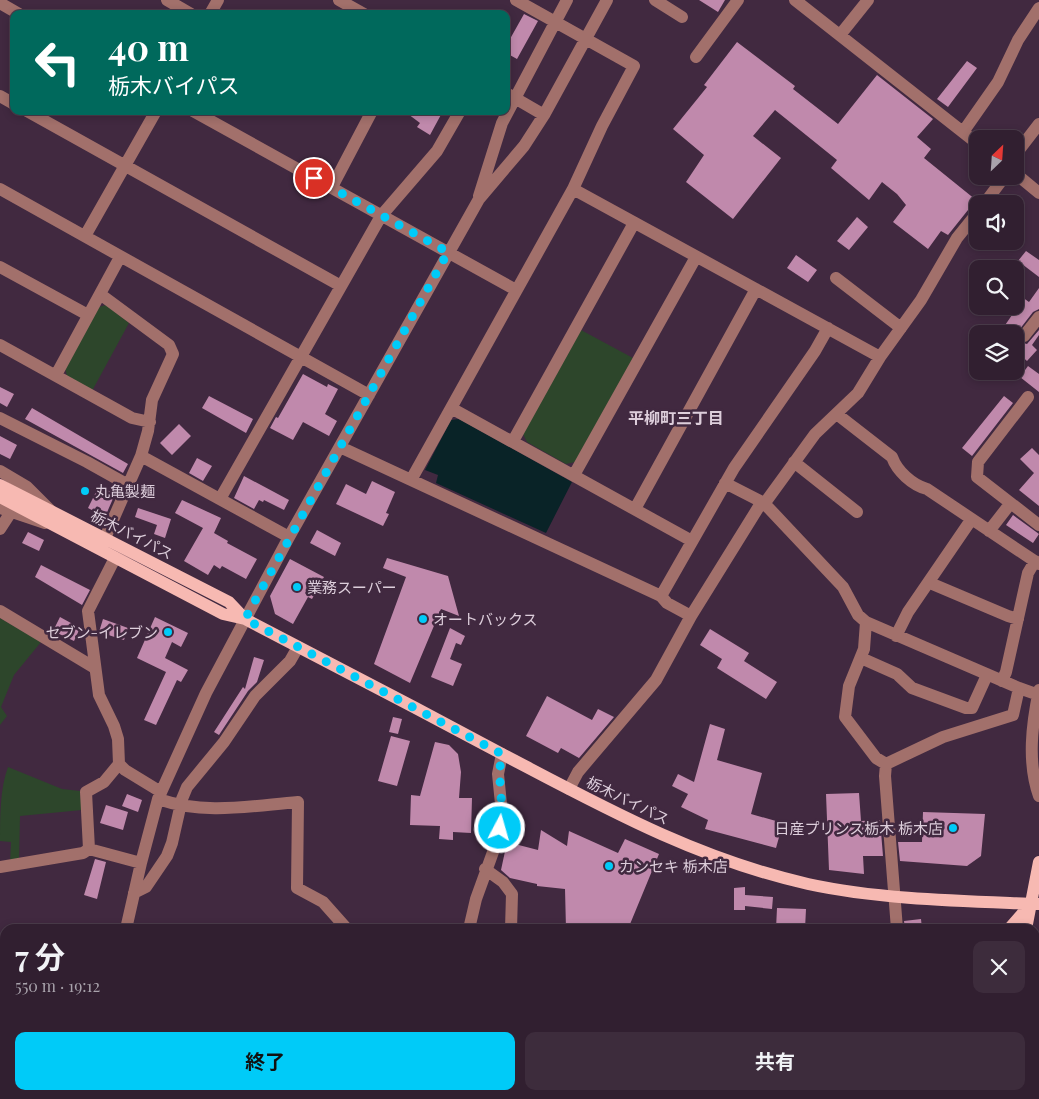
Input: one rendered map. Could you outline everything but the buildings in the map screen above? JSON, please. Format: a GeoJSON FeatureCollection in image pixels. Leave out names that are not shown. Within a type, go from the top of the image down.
{"type":"FeatureCollection","features":[{"type":"Feature","properties":{"kind":"main road","name":"栃木バイパス"},"geometry":{"type":"LineString","coordinates":[[0,484],[229,602],[245,619]]}},
{"type":"Feature","properties":{"kind":"main road","name":"栃木バイパス"},"geometry":{"type":"LineString","coordinates":[[0,497],[223,614],[245,619],[569,790],[686,846],[730,862],[810,884],[895,896],[1036,902]]}},
{"type":"Feature","properties":{"kind":"main road"},"geometry":{"type":"LineString","coordinates":[[1028,924],[1036,902],[1039,862]]}},
{"type":"Feature","properties":{"kind":"main road"},"geometry":{"type":"LineString","coordinates":[[1014,924],[1036,902]]}},
{"type":"Feature","properties":{"kind":"street"},"geometry":{"type":"LineString","coordinates":[[166,0],[184,10]]}},
{"type":"Feature","properties":{"kind":"street"},"geometry":{"type":"LineString","coordinates":[[339,0],[357,10]]}},
{"type":"Feature","properties":{"kind":"street"},"geometry":{"type":"LineString","coordinates":[[411,480],[573,189],[602,126],[634,66],[516,0]]}},
{"type":"Feature","properties":{"kind":"street"},"geometry":{"type":"LineString","coordinates":[[544,115],[510,96],[567,0]]}},
{"type":"Feature","properties":{"kind":"street"},"geometry":{"type":"LineString","coordinates":[[127,924],[141,862],[160,796],[206,694],[245,619],[479,199],[524,146],[544,115],[608,0]]}},
{"type":"Feature","properties":{"kind":"street"},"geometry":{"type":"LineString","coordinates":[[655,0],[682,17]]}},
{"type":"Feature","properties":{"kind":"street"},"geometry":{"type":"LineString","coordinates":[[696,57],[738,0]]}},
{"type":"Feature","properties":{"kind":"street"},"geometry":{"type":"LineString","coordinates":[[795,0],[969,137]]}},
{"type":"Feature","properties":{"kind":"street"},"geometry":{"type":"LineString","coordinates":[[840,35],[868,0]]}},
{"type":"Feature","properties":{"kind":"street"},"geometry":{"type":"LineString","coordinates":[[0,3],[12,10]]}},
{"type":"Feature","properties":{"kind":"street"},"geometry":{"type":"LineString","coordinates":[[963,132],[998,82],[1018,40],[1039,8]]}},
{"type":"Feature","properties":{"kind":"street"},"geometry":{"type":"LineString","coordinates":[[34,115],[341,286]]}},
{"type":"Feature","properties":{"kind":"street"},"geometry":{"type":"LineString","coordinates":[[85,236],[154,115]]}},
{"type":"Feature","properties":{"kind":"street"},"geometry":{"type":"LineString","coordinates":[[200,115],[516,290]]}},
{"type":"Feature","properties":{"kind":"street"},"geometry":{"type":"LineString","coordinates":[[332,187],[368,115]]}},
{"type":"Feature","properties":{"kind":"street"},"geometry":{"type":"LineString","coordinates":[[220,499],[381,216],[437,151],[458,115]]}},
{"type":"Feature","properties":{"kind":"street"},"geometry":{"type":"LineString","coordinates":[[479,199],[504,115]]}},
{"type":"Feature","properties":{"kind":"street"},"geometry":{"type":"LineString","coordinates":[[1024,144],[1039,124]]}},
{"type":"Feature","properties":{"kind":"street"},"geometry":{"type":"LineString","coordinates":[[1024,181],[1039,193]]}},
{"type":"Feature","properties":{"kind":"street"},"geometry":{"type":"LineString","coordinates":[[0,189],[369,395]]}},
{"type":"Feature","properties":{"kind":"street"},"geometry":{"type":"LineString","coordinates":[[573,189],[880,357]]}},
{"type":"Feature","properties":{"kind":"street"},"geometry":{"type":"LineString","coordinates":[[513,441],[634,222]]}},
{"type":"Feature","properties":{"kind":"street"},"geometry":{"type":"LineString","coordinates":[[569,790],[578,772],[656,680],[691,616],[758,508],[764,503],[815,434],[838,415],[858,393],[880,357],[921,300],[957,238],[969,223]]}},
{"type":"Feature","properties":{"kind":"street"},"geometry":{"type":"LineString","coordinates":[[56,375],[120,257]]}},
{"type":"Feature","properties":{"kind":"street"},"geometry":{"type":"LineString","coordinates":[[574,475],[696,257]]}},
{"type":"Feature","properties":{"kind":"street"},"geometry":{"type":"LineString","coordinates":[[0,267],[88,315]]}},
{"type":"Feature","properties":{"kind":"street"},"geometry":{"type":"LineString","coordinates":[[836,278],[901,328]]}},
{"type":"Feature","properties":{"kind":"street"},"geometry":{"type":"LineString","coordinates":[[635,509],[756,290]]}},
{"type":"Feature","properties":{"kind":"street"},"geometry":{"type":"LineString","coordinates":[[100,294],[172,348],[171,360],[152,400],[150,422],[142,456],[105,538]]}},
{"type":"Feature","properties":{"kind":"street"},"geometry":{"type":"LineString","coordinates":[[1024,336],[1039,317]]}},
{"type":"Feature","properties":{"kind":"street"},"geometry":{"type":"LineString","coordinates":[[661,596],[725,483],[815,351],[828,328]]}},
{"type":"Feature","properties":{"kind":"street"},"geometry":{"type":"LineString","coordinates":[[0,345],[132,418],[150,422]]}},
{"type":"Feature","properties":{"kind":"street"},"geometry":{"type":"LineString","coordinates":[[1028,397],[978,462],[977,477],[1039,525]]}},
{"type":"Feature","properties":{"kind":"street"},"geometry":{"type":"LineString","coordinates":[[451,408],[692,541]]}},
{"type":"Feature","properties":{"kind":"street"},"geometry":{"type":"LineString","coordinates":[[838,415],[892,457],[896,468],[921,487],[927,489],[1037,563],[1028,573],[1006,672],[1002,681]]}},
{"type":"Feature","properties":{"kind":"street"},"geometry":{"type":"LineString","coordinates":[[0,418],[130,486]]}},
{"type":"Feature","properties":{"kind":"street"},"geometry":{"type":"LineString","coordinates":[[340,447],[661,596],[667,603],[691,616]]}},
{"type":"Feature","properties":{"kind":"street"},"geometry":{"type":"LineString","coordinates":[[142,456],[289,537]]}},
{"type":"Feature","properties":{"kind":"street"},"geometry":{"type":"LineString","coordinates":[[794,462],[857,512]]}},
{"type":"Feature","properties":{"kind":"street"},"geometry":{"type":"LineString","coordinates":[[0,472],[27,487],[52,511]]}},
{"type":"Feature","properties":{"kind":"street"},"geometry":{"type":"LineString","coordinates":[[725,483],[764,503],[843,587],[858,615],[866,622],[1019,688],[1039,693],[1034,713],[1033,747],[1034,777],[1039,796]]}},
{"type":"Feature","properties":{"kind":"street"},"geometry":{"type":"LineString","coordinates":[[989,531],[1010,504]]}},
{"type":"Feature","properties":{"kind":"street"},"geometry":{"type":"LineString","coordinates":[[0,529],[5,510],[53,525]]}},
{"type":"Feature","properties":{"kind":"street"},"geometry":{"type":"LineString","coordinates":[[896,636],[908,612],[930,583],[971,520]]}},
{"type":"Feature","properties":{"kind":"street"},"geometry":{"type":"LineString","coordinates":[[89,849],[86,792],[104,782],[119,764],[118,740],[114,726],[99,695],[88,611],[114,558]]}},
{"type":"Feature","properties":{"kind":"street"},"geometry":{"type":"LineString","coordinates":[[930,583],[1008,616],[1018,618]]}},
{"type":"Feature","properties":{"kind":"street"},"geometry":{"type":"LineString","coordinates":[[0,611],[95,668]]}},
{"type":"Feature","properties":{"kind":"street"},"geometry":{"type":"LineString","coordinates":[[866,622],[861,658],[849,686],[845,717],[876,758],[886,764]]}},
{"type":"Feature","properties":{"kind":"street"},"geometry":{"type":"LineString","coordinates":[[134,893],[146,887],[167,856],[180,806],[187,788],[224,742],[254,696],[290,661],[298,647]]}},
{"type":"Feature","properties":{"kind":"street"},"geometry":{"type":"LineString","coordinates":[[861,658],[897,674],[912,688],[966,708],[972,708],[987,674]]}},
{"type":"Feature","properties":{"kind":"street"},"geometry":{"type":"LineString","coordinates":[[886,764],[943,737],[1013,715],[1019,688]]}},
{"type":"Feature","properties":{"kind":"street"},"geometry":{"type":"LineString","coordinates":[[470,924],[485,869],[497,841],[502,814],[498,774],[502,754]]}},
{"type":"Feature","properties":{"kind":"street"},"geometry":{"type":"LineString","coordinates":[[119,764],[160,796],[180,806],[224,808],[298,802],[296,888],[323,902],[343,924]]}},
{"type":"Feature","properties":{"kind":"street"},"geometry":{"type":"LineString","coordinates":[[886,764],[884,776],[897,924]]}},
{"type":"Feature","properties":{"kind":"street"},"geometry":{"type":"LineString","coordinates":[[0,867],[83,853],[89,849],[141,862]]}},
{"type":"Feature","properties":{"kind":"street"},"geometry":{"type":"LineString","coordinates":[[485,869],[503,882],[512,894],[511,924]]}},
{"type":"Feature","properties":{"kind":"green space"},"geometry":{"type":"Polygon","coordinates":[[[106,305],[129,323],[92,391],[67,376],[65,368],[99,307],[106,305]]]}},
{"type":"Feature","properties":{"kind":"green space"},"geometry":{"type":"Polygon","coordinates":[[[581,330],[633,358],[575,462],[566,464],[527,442],[523,434],[581,330]]]}},
{"type":"Feature","properties":{"kind":"green space"},"geometry":{"type":"Polygon","coordinates":[[[0,618],[41,642],[14,675],[1,707],[7,716],[0,725],[0,618]]]}},
{"type":"Feature","properties":{"kind":"green space"},"geometry":{"type":"Polygon","coordinates":[[[8,767],[62,789],[80,791],[82,810],[20,816],[19,862],[10,863],[11,842],[0,841],[2,793],[8,767]]]}},
{"type":"Feature","properties":{"kind":"shaded area"},"geometry":{"type":"Polygon","coordinates":[[[459,419],[572,482],[546,533],[436,483],[438,475],[425,470],[451,420],[459,419]]]}},
{"type":"Feature","properties":{"kind":"place","name":"丸亀製麺"},"geometry":{"type":"Point","coordinates":[85,491]}},
{"type":"Feature","properties":{"kind":"place","name":"業務スーパー"},"geometry":{"type":"Point","coordinates":[297,587]}},
{"type":"Feature","properties":{"kind":"place","name":"オートバックス"},"geometry":{"type":"Point","coordinates":[423,619]}},
{"type":"Feature","properties":{"kind":"place","name":"セブン-イレブン"},"geometry":{"type":"Point","coordinates":[168,632]}},
{"type":"Feature","properties":{"kind":"place","name":"日産プリンス栃木 栃木店"},"geometry":{"type":"Point","coordinates":[953,828]}},
{"type":"Feature","properties":{"kind":"place","name":"カンセキ 栃木店"},"geometry":{"type":"Point","coordinates":[609,866]}},
{"type":"Feature","properties":{"kind":"district","name":"平柳町三丁目"},"geometry":{"type":"Point","coordinates":[676,417]}},
{"type":"Feature","properties":{"kind":"route"},"geometry":{"type":"LineString","coordinates":[[314,178],[448,252],[245,619],[502,754],[498,774],[502,801],[500,828]]}}]}
